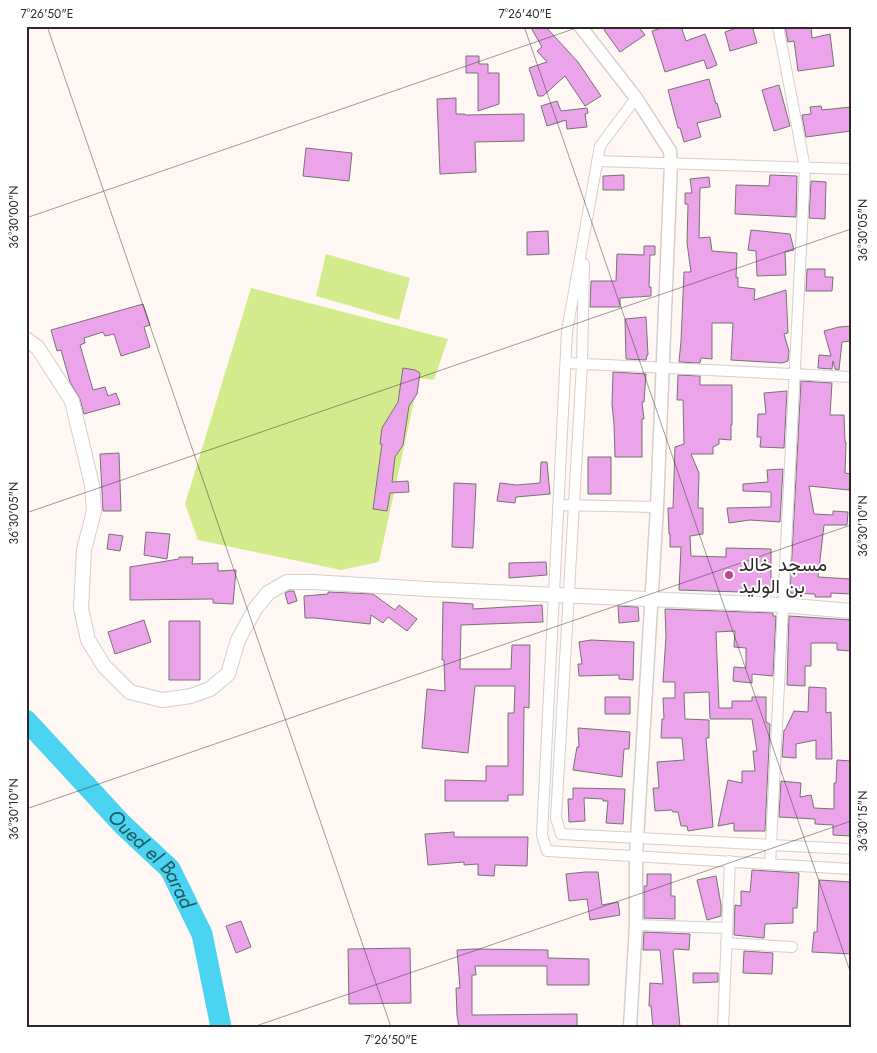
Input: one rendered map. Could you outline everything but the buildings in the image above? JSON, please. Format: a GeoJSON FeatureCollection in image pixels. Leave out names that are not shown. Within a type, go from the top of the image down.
{"type":"FeatureCollection","features":[{"type":"Feature","properties":{"kind":"main road"},"geometry":{"type":"LineString","coordinates":[[26,339],[38,348],[72,401],[92,485],[94,511],[84,550],[81,608],[88,640],[104,666],[130,692],[162,700],[191,696],[210,689],[228,674],[238,640],[255,609],[268,593],[288,582],[782,605],[851,611]]}},
{"type":"Feature","properties":{"kind":"street"},"geometry":{"type":"LineString","coordinates":[[580,26],[636,98],[670,151],[671,163],[656,507],[636,856],[636,925],[630,1027]]}},
{"type":"Feature","properties":{"kind":"street"},"geometry":{"type":"LineString","coordinates":[[770,864],[805,168],[778,26]]}},
{"type":"Feature","properties":{"kind":"street"},"geometry":{"type":"LineString","coordinates":[[636,98],[600,146],[567,332],[542,835],[547,851],[851,868]]}},
{"type":"Feature","properties":{"kind":"street"},"geometry":{"type":"LineString","coordinates":[[598,161],[851,169]]}},
{"type":"Feature","properties":{"kind":"street"},"geometry":{"type":"LineString","coordinates":[[584,233],[582,364],[556,818],[561,834],[851,849]]}},
{"type":"Feature","properties":{"kind":"street"},"geometry":{"type":"LineString","coordinates":[[566,363],[851,377]]}},
{"type":"Feature","properties":{"kind":"street"},"geometry":{"type":"LineString","coordinates":[[558,505],[656,507]]}},
{"type":"Feature","properties":{"kind":"street"},"geometry":{"type":"LineString","coordinates":[[723,1027],[730,861]]}},
{"type":"Feature","properties":{"kind":"street"},"geometry":{"type":"LineString","coordinates":[[636,925],[727,928]]}},
{"type":"Feature","properties":{"kind":"street"},"geometry":{"type":"LineString","coordinates":[[726,943],[792,947]]}},
{"type":"Feature","properties":{"kind":"green space"},"geometry":{"type":"Polygon","coordinates":[[[326,254],[410,278],[399,320],[316,296],[326,254]]]}},
{"type":"Feature","properties":{"kind":"green space"},"geometry":{"type":"Polygon","coordinates":[[[251,288],[448,339],[434,380],[419,378],[379,562],[341,570],[198,540],[185,504],[251,288]]]}},
{"type":"Feature","properties":{"kind":"waterway","name":"Oued el Barad"},"geometry":{"type":"LineString","coordinates":[[26,720],[123,825],[170,869],[202,934],[221,1027]]}},
{"type":"Feature","properties":{"kind":"place","name":"مسجد خالد بن الوليد"},"geometry":{"type":"Point","coordinates":[729,575]}}]}
